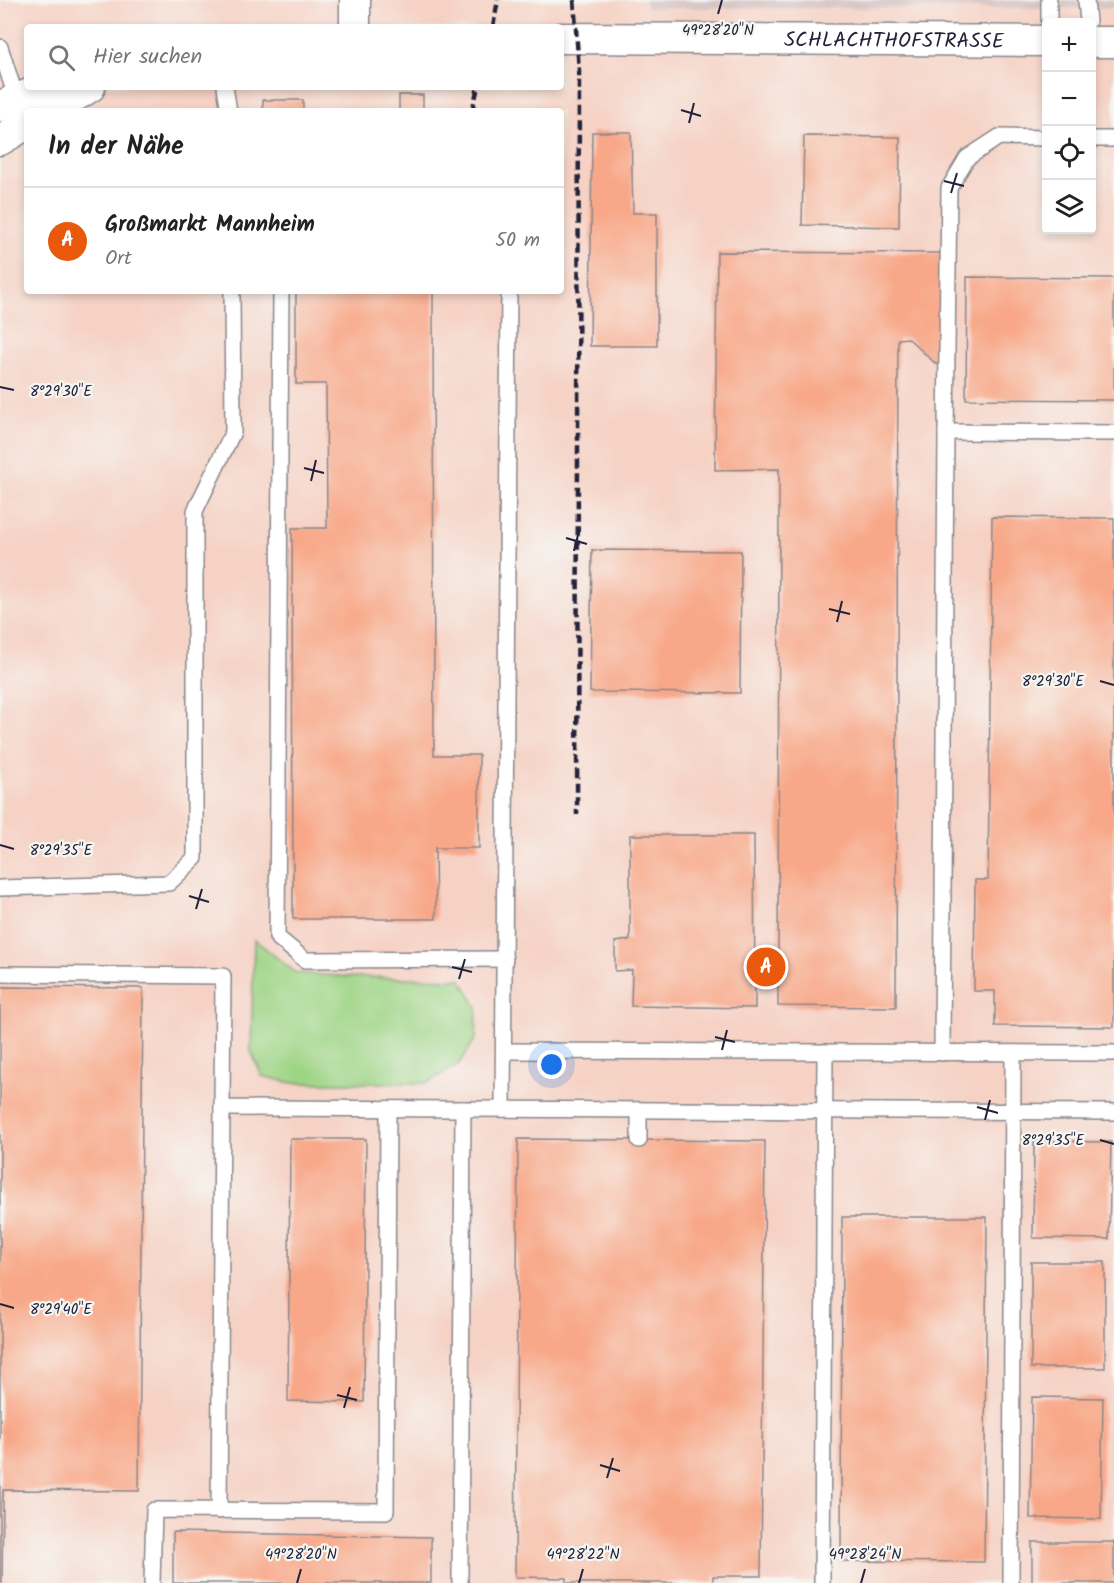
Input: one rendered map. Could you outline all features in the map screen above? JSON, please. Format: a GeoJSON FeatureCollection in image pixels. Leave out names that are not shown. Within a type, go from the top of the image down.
{"type":"FeatureCollection","features":[{"type":"Feature","properties":{"kind":"street"},"geometry":{"type":"LineString","coordinates":[[355,0],[355,24]]}},
{"type":"Feature","properties":{"kind":"street","name":"SCHLACHTHOFSTRASSE"},"geometry":{"type":"LineString","coordinates":[[564,39],[1042,41]]}},
{"type":"Feature","properties":{"kind":"street"},"geometry":{"type":"LineString","coordinates":[[1096,42],[1114,42]]}},
{"type":"Feature","properties":{"kind":"street"},"geometry":{"type":"LineString","coordinates":[[24,108],[43,90]]}},
{"type":"Feature","properties":{"kind":"street"},"geometry":{"type":"LineString","coordinates":[[56,108],[85,90]]}},
{"type":"Feature","properties":{"kind":"lane"},"geometry":{"type":"LineString","coordinates":[[1049,0],[1049,18]]}},
{"type":"Feature","properties":{"kind":"lane"},"geometry":{"type":"LineString","coordinates":[[1086,0],[1088,18]]}},
{"type":"Feature","properties":{"kind":"lane"},"geometry":{"type":"LineString","coordinates":[[0,47],[14,118]]}},
{"type":"Feature","properties":{"kind":"lane"},"geometry":{"type":"LineString","coordinates":[[226,90],[228,108]]}},
{"type":"Feature","properties":{"kind":"lane"},"geometry":{"type":"LineString","coordinates":[[942,1053],[945,432],[949,188],[967,158],[999,137],[1042,138]]}},
{"type":"Feature","properties":{"kind":"lane"},"geometry":{"type":"LineString","coordinates":[[1096,139],[1114,140]]}},
{"type":"Feature","properties":{"kind":"lane"},"geometry":{"type":"LineString","coordinates":[[0,888],[169,883],[195,858],[195,511],[233,432],[232,294]]}},
{"type":"Feature","properties":{"kind":"lane"},"geometry":{"type":"LineString","coordinates":[[281,294],[277,937],[305,960],[505,959]]}},
{"type":"Feature","properties":{"kind":"lane"},"geometry":{"type":"LineString","coordinates":[[503,1109],[509,294]]}},
{"type":"Feature","properties":{"kind":"lane"},"geometry":{"type":"LineString","coordinates":[[945,432],[1114,433]]}},
{"type":"Feature","properties":{"kind":"lane"},"geometry":{"type":"LineString","coordinates":[[0,974],[223,976],[219,1511]]}},
{"type":"Feature","properties":{"kind":"lane"},"geometry":{"type":"LineString","coordinates":[[504,1051],[1114,1053]]}},
{"type":"Feature","properties":{"kind":"lane"},"geometry":{"type":"LineString","coordinates":[[822,1583],[825,1052]]}},
{"type":"Feature","properties":{"kind":"lane"},"geometry":{"type":"LineString","coordinates":[[1011,1583],[1013,1053]]}},
{"type":"Feature","properties":{"kind":"lane"},"geometry":{"type":"LineString","coordinates":[[222,1108],[1114,1112]]}},
{"type":"Feature","properties":{"kind":"lane"},"geometry":{"type":"LineString","coordinates":[[152,1583],[154,1510],[386,1511],[388,1109]]}},
{"type":"Feature","properties":{"kind":"lane"},"geometry":{"type":"LineString","coordinates":[[460,1583],[463,1109]]}},
{"type":"Feature","properties":{"kind":"lane"},"geometry":{"type":"LineString","coordinates":[[639,1110],[639,1140]]}},
{"type":"Feature","properties":{"kind":"shaded area"},"geometry":{"type":"Polygon","coordinates":[[[0,0],[1114,0],[1114,1583],[0,1583],[0,0]]]}},
{"type":"Feature","properties":{"kind":"shaded area"},"geometry":{"type":"Polygon","coordinates":[[[644,0],[1114,0],[1114,8],[647,8],[644,0]]]}},
{"type":"Feature","properties":{"kind":"green space"},"geometry":{"type":"Polygon","coordinates":[[[254,939],[296,973],[352,977],[461,979],[477,1007],[476,1038],[459,1064],[427,1083],[292,1083],[262,1076],[251,1051],[254,939]]]}},
{"type":"Feature","properties":{"kind":"building"},"geometry":{"type":"Polygon","coordinates":[[[399,95],[423,95],[423,108],[399,108],[399,95]]]}},
{"type":"Feature","properties":{"kind":"building"},"geometry":{"type":"Polygon","coordinates":[[[263,100],[303,100],[303,108],[263,108],[263,100]]]}},
{"type":"Feature","properties":{"kind":"building"},"geometry":{"type":"Polygon","coordinates":[[[592,132],[631,132],[633,213],[657,213],[657,346],[590,346],[592,132]]]}},
{"type":"Feature","properties":{"kind":"building"},"geometry":{"type":"Polygon","coordinates":[[[804,136],[900,137],[899,227],[802,225],[804,136]]]}},
{"type":"Feature","properties":{"kind":"building"},"geometry":{"type":"Polygon","coordinates":[[[717,252],[944,253],[944,364],[936,364],[908,338],[898,339],[896,1007],[778,1006],[779,469],[715,470],[717,252]]]}},
{"type":"Feature","properties":{"kind":"building"},"geometry":{"type":"Polygon","coordinates":[[[967,277],[1114,278],[1114,400],[966,399],[967,277]]]}},
{"type":"Feature","properties":{"kind":"building"},"geometry":{"type":"Polygon","coordinates":[[[296,294],[433,294],[434,755],[479,755],[479,848],[435,848],[436,919],[293,919],[292,528],[327,528],[326,384],[296,384],[296,294]]]}},
{"type":"Feature","properties":{"kind":"building"},"geometry":{"type":"Polygon","coordinates":[[[992,517],[1114,518],[1114,1027],[995,1026],[995,991],[974,991],[975,880],[988,880],[992,517]]]}},
{"type":"Feature","properties":{"kind":"building"},"geometry":{"type":"Polygon","coordinates":[[[592,550],[741,551],[740,693],[590,692],[592,550]]]}},
{"type":"Feature","properties":{"kind":"building"},"geometry":{"type":"Polygon","coordinates":[[[630,835],[754,835],[755,1008],[631,1006],[632,970],[615,971],[615,942],[630,940],[630,835]]]}},
{"type":"Feature","properties":{"kind":"building"},"geometry":{"type":"Polygon","coordinates":[[[755,959],[777,960],[777,974],[756,974],[755,959]]]}},
{"type":"Feature","properties":{"kind":"building"},"geometry":{"type":"Polygon","coordinates":[[[0,987],[143,988],[139,1491],[3,1490],[2,1583],[0,1583],[0,987]]]}},
{"type":"Feature","properties":{"kind":"building"},"geometry":{"type":"Polygon","coordinates":[[[290,1139],[366,1139],[364,1402],[288,1401],[290,1139]]]}},
{"type":"Feature","properties":{"kind":"building"},"geometry":{"type":"Polygon","coordinates":[[[518,1139],[765,1141],[761,1576],[713,1576],[713,1583],[566,1583],[566,1578],[515,1577],[518,1139]]]}},
{"type":"Feature","properties":{"kind":"building"},"geometry":{"type":"Polygon","coordinates":[[[1034,1141],[1111,1142],[1109,1239],[1033,1238],[1034,1141]]]}},
{"type":"Feature","properties":{"kind":"building"},"geometry":{"type":"Polygon","coordinates":[[[842,1217],[987,1217],[984,1562],[841,1561],[842,1217]]]}},
{"type":"Feature","properties":{"kind":"building"},"geometry":{"type":"Polygon","coordinates":[[[1031,1262],[1105,1262],[1105,1368],[1031,1368],[1031,1262]]]}},
{"type":"Feature","properties":{"kind":"building"},"geometry":{"type":"Polygon","coordinates":[[[1032,1397],[1103,1398],[1101,1519],[1030,1518],[1032,1397]]]}},
{"type":"Feature","properties":{"kind":"building"},"geometry":{"type":"Polygon","coordinates":[[[173,1532],[431,1537],[431,1583],[173,1583],[173,1532]]]}},
{"type":"Feature","properties":{"kind":"building"},"geometry":{"type":"Polygon","coordinates":[[[1032,1542],[1114,1542],[1114,1583],[1032,1583],[1032,1542]]]}},
{"type":"Feature","properties":{"kind":"railway"},"geometry":{"type":"LineString","coordinates":[[494,24],[498,0]]}},
{"type":"Feature","properties":{"kind":"railway"},"geometry":{"type":"LineString","coordinates":[[574,0],[579,71],[577,815]]}},
{"type":"Feature","properties":{"kind":"railway"},"geometry":{"type":"LineString","coordinates":[[473,108],[477,90]]}},
{"type":"Feature","properties":{"kind":"place","name":"Großmarkt Mannheim"},"geometry":{"type":"Point","coordinates":[766,967]}}]}
